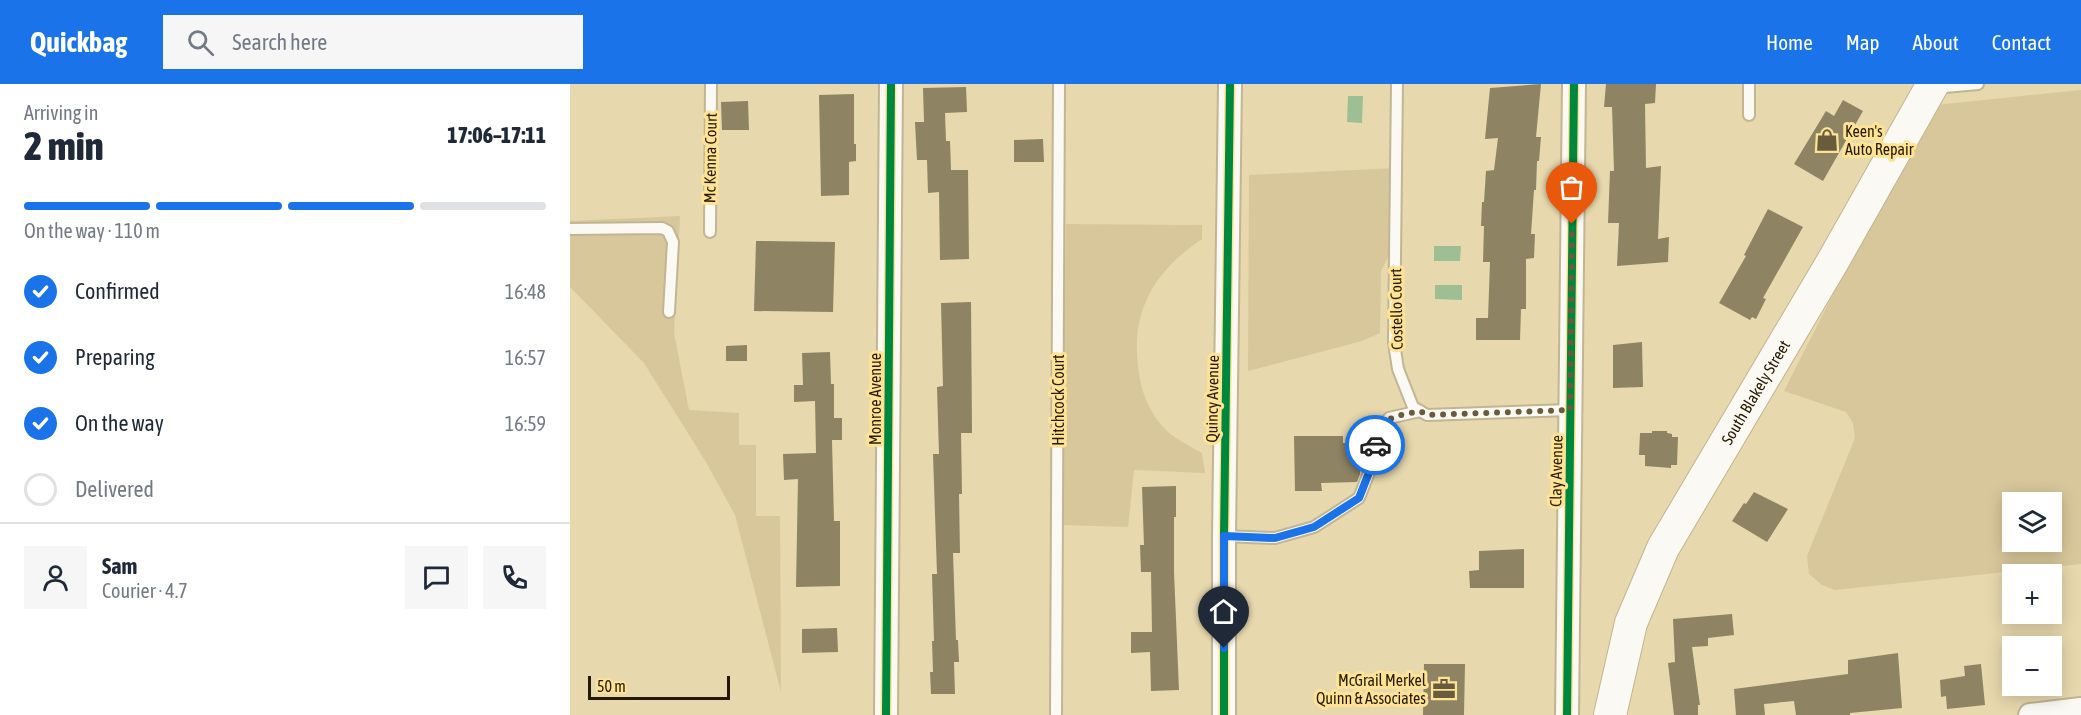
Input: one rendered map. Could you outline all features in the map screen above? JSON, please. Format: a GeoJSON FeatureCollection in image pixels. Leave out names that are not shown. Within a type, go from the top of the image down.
{"type":"FeatureCollection","features":[{"type":"Feature","properties":{"kind":"main road","name":"South Blakely Street"},"geometry":{"type":"LineString","coordinates":[[1610,715],[1630,624],[1663,548],[1833,261],[1926,89]]}},
{"type":"Feature","properties":{"kind":"street","name":"Monroe Avenue"},"geometry":{"type":"LineString","coordinates":[[886,715],[891,84]]}},
{"type":"Feature","properties":{"kind":"street","name":"Quincy Avenue"},"geometry":{"type":"LineString","coordinates":[[1224,715],[1230,84]]}},
{"type":"Feature","properties":{"kind":"street","name":"Clay Avenue"},"geometry":{"type":"LineString","coordinates":[[1567,715],[1574,84]]}},
{"type":"Feature","properties":{"kind":"street"},"geometry":{"type":"LineString","coordinates":[[2030,715],[2081,709]]}},
{"type":"Feature","properties":{"kind":"lane","name":"Mc Kenna Court"},"geometry":{"type":"LineString","coordinates":[[710,232],[711,84]]}},
{"type":"Feature","properties":{"kind":"lane","name":"Hitchcock Court"},"geometry":{"type":"LineString","coordinates":[[1056,715],[1059,84]]}},
{"type":"Feature","properties":{"kind":"lane","name":"Costello Court"},"geometry":{"type":"LineString","coordinates":[[1397,84],[1394,343],[1398,369],[1406,393],[1413,407],[1420,411]]}},
{"type":"Feature","properties":{"kind":"lane"},"geometry":{"type":"LineString","coordinates":[[1749,84],[1749,115]]}},
{"type":"Feature","properties":{"kind":"lane"},"geometry":{"type":"LineString","coordinates":[[1926,89],[1978,84]]}},
{"type":"Feature","properties":{"kind":"lane"},"geometry":{"type":"LineString","coordinates":[[570,229],[662,228],[668,231],[673,242],[669,312]]}},
{"type":"Feature","properties":{"kind":"lane"},"geometry":{"type":"LineString","coordinates":[[1224,536],[1275,538],[1314,527],[1359,498],[1372,465],[1377,433],[1389,418],[1420,411],[1427,415],[1570,410]]}},
{"type":"Feature","properties":{"kind":"shaded area"},"geometry":{"type":"Polygon","coordinates":[[[2081,90],[2081,564],[2062,566],[2062,564],[2002,564],[2002,572],[1835,590],[1822,585],[1809,574],[1807,556],[1855,438],[1853,423],[1846,412],[1784,391],[1857,247],[1936,105],[2081,90]]]}},
{"type":"Feature","properties":{"kind":"shaded area"},"geometry":{"type":"Polygon","coordinates":[[[1348,96],[1363,96],[1362,123],[1347,122],[1348,96]]]}},
{"type":"Feature","properties":{"kind":"shaded area"},"geometry":{"type":"Polygon","coordinates":[[[1397,168],[1391,251],[1381,271],[1380,333],[1362,341],[1248,371],[1249,175],[1397,168]]]}},
{"type":"Feature","properties":{"kind":"shaded area"},"geometry":{"type":"Polygon","coordinates":[[[680,216],[674,333],[689,410],[739,413],[739,445],[756,445],[756,516],[780,516],[781,692],[735,515],[706,462],[644,363],[570,287],[570,221],[680,216]]]}},
{"type":"Feature","properties":{"kind":"shaded area"},"geometry":{"type":"Polygon","coordinates":[[[1066,224],[1202,225],[1202,239],[1169,267],[1156,282],[1147,299],[1137,336],[1137,357],[1141,386],[1153,414],[1171,434],[1202,453],[1205,473],[1134,470],[1128,527],[1061,525],[1066,224]]]}},
{"type":"Feature","properties":{"kind":"shaded area"},"geometry":{"type":"Polygon","coordinates":[[[1434,246],[1461,246],[1460,261],[1434,261],[1434,246]]]}},
{"type":"Feature","properties":{"kind":"shaded area"},"geometry":{"type":"Polygon","coordinates":[[[1435,285],[1462,285],[1462,300],[1435,299],[1435,285]]]}},
{"type":"Feature","properties":{"kind":"building"},"geometry":{"type":"Polygon","coordinates":[[[1541,84],[1536,137],[1541,137],[1531,234],[1535,234],[1534,258],[1526,259],[1526,309],[1521,309],[1520,340],[1476,340],[1476,318],[1488,318],[1490,262],[1483,262],[1482,202],[1484,202],[1486,171],[1494,170],[1498,138],[1485,139],[1490,88],[1541,84]]]}},
{"type":"Feature","properties":{"kind":"building"},"geometry":{"type":"Polygon","coordinates":[[[1606,84],[1656,84],[1655,103],[1645,104],[1646,168],[1661,166],[1658,239],[1669,237],[1668,262],[1617,266],[1619,223],[1608,223],[1610,171],[1614,171],[1612,107],[1604,107],[1606,84]]]}},
{"type":"Feature","properties":{"kind":"building"},"geometry":{"type":"Polygon","coordinates":[[[966,87],[967,112],[945,113],[946,141],[950,141],[951,170],[968,170],[969,259],[940,260],[939,192],[928,193],[927,160],[917,160],[915,122],[924,122],[923,88],[966,87]]]}},
{"type":"Feature","properties":{"kind":"building"},"geometry":{"type":"Polygon","coordinates":[[[854,94],[856,161],[849,162],[849,195],[821,196],[819,95],[854,94]]]}},
{"type":"Feature","properties":{"kind":"building","name":"Keen's Auto Repair"},"geometry":{"type":"Polygon","coordinates":[[[1843,100],[1863,111],[1823,181],[1794,164],[1826,111],[1834,116],[1843,100]]]}},
{"type":"Feature","properties":{"kind":"building"},"geometry":{"type":"Polygon","coordinates":[[[748,101],[749,130],[722,130],[721,102],[748,101]]]}},
{"type":"Feature","properties":{"kind":"building"},"geometry":{"type":"Polygon","coordinates":[[[1043,139],[1044,162],[1014,162],[1014,140],[1043,139]]]}},
{"type":"Feature","properties":{"kind":"building"},"geometry":{"type":"Polygon","coordinates":[[[1768,209],[1803,227],[1763,298],[1766,299],[1756,319],[1752,317],[1750,320],[1719,303],[1746,256],[1744,255],[1768,209]]]}},
{"type":"Feature","properties":{"kind":"building"},"geometry":{"type":"Polygon","coordinates":[[[756,241],[835,242],[833,312],[754,311],[756,241]]]}},
{"type":"Feature","properties":{"kind":"building"},"geometry":{"type":"Polygon","coordinates":[[[971,302],[972,433],[961,433],[960,553],[953,553],[959,662],[954,662],[955,694],[931,694],[930,672],[933,672],[932,641],[934,641],[932,574],[937,574],[933,454],[939,454],[937,387],[943,386],[941,303],[971,302]]]}},
{"type":"Feature","properties":{"kind":"building"},"geometry":{"type":"Polygon","coordinates":[[[1642,342],[1643,387],[1613,388],[1613,345],[1642,342]]]}},
{"type":"Feature","properties":{"kind":"building"},"geometry":{"type":"Polygon","coordinates":[[[747,345],[747,361],[726,361],[726,346],[747,345]]]}},
{"type":"Feature","properties":{"kind":"building"},"geometry":{"type":"Polygon","coordinates":[[[830,352],[831,384],[834,384],[834,418],[842,418],[842,440],[832,440],[834,521],[840,521],[840,586],[796,587],[798,479],[784,480],[783,454],[816,453],[815,401],[794,402],[794,385],[803,385],[802,353],[830,352]]]}},
{"type":"Feature","properties":{"kind":"building"},"geometry":{"type":"Polygon","coordinates":[[[1652,431],[1667,431],[1672,434],[1672,437],[1678,437],[1677,465],[1671,465],[1671,468],[1645,466],[1645,455],[1639,455],[1640,433],[1652,433],[1652,431]]]}},
{"type":"Feature","properties":{"kind":"building"},"geometry":{"type":"Polygon","coordinates":[[[1294,436],[1343,436],[1343,443],[1360,443],[1360,474],[1357,482],[1321,483],[1322,491],[1295,491],[1294,436]]]}},
{"type":"Feature","properties":{"kind":"building"},"geometry":{"type":"Polygon","coordinates":[[[1176,486],[1174,572],[1179,690],[1151,691],[1150,652],[1131,653],[1131,632],[1152,632],[1151,572],[1141,572],[1140,545],[1144,545],[1142,487],[1176,486]]]}},
{"type":"Feature","properties":{"kind":"building"},"geometry":{"type":"Polygon","coordinates":[[[1754,492],[1788,509],[1767,542],[1732,521],[1754,492]]]}},
{"type":"Feature","properties":{"kind":"building"},"geometry":{"type":"Polygon","coordinates":[[[1524,549],[1524,588],[1470,588],[1469,571],[1479,570],[1479,551],[1524,549]]]}},
{"type":"Feature","properties":{"kind":"building"},"geometry":{"type":"Polygon","coordinates":[[[1732,614],[1734,635],[1708,638],[1708,646],[1692,647],[1700,705],[1698,705],[1698,715],[1674,715],[1668,663],[1675,662],[1673,619],[1732,614]]]}},
{"type":"Feature","properties":{"kind":"building"},"geometry":{"type":"Polygon","coordinates":[[[837,628],[838,652],[802,653],[802,629],[837,628]]]}},
{"type":"Feature","properties":{"kind":"building"},"geometry":{"type":"Polygon","coordinates":[[[1898,653],[1902,708],[1850,713],[1850,715],[1796,715],[1794,701],[1764,704],[1765,715],[1736,715],[1734,689],[1848,674],[1848,660],[1898,653]]]}},
{"type":"Feature","properties":{"kind":"building","name":"McGrail Merkel Quinn & Associates"},"geometry":{"type":"Polygon","coordinates":[[[1424,664],[1465,664],[1464,715],[1423,715],[1424,664]]]}},
{"type":"Feature","properties":{"kind":"building"},"geometry":{"type":"Polygon","coordinates":[[[1981,664],[1985,705],[1947,709],[1946,696],[1941,697],[1940,680],[1965,676],[1964,666],[1981,664]]]}},
{"type":"Feature","properties":{"kind":"cycle path"},"geometry":{"type":"LineString","coordinates":[[886,715],[891,84]]}},
{"type":"Feature","properties":{"kind":"cycle path"},"geometry":{"type":"LineString","coordinates":[[1224,715],[1230,84]]}},
{"type":"Feature","properties":{"kind":"cycle path"},"geometry":{"type":"LineString","coordinates":[[1567,715],[1574,84]]}},
{"type":"Feature","properties":{"kind":"way so far"},"geometry":{"type":"LineString","coordinates":[[1375,445],[1377,433],[1389,418],[1420,411],[1427,415],[1570,410],[1572,224]]}},
{"type":"Feature","properties":{"kind":"place","name":"Keen's Auto Repair"},"geometry":{"type":"Point","coordinates":[1827,140]}},
{"type":"Feature","properties":{"kind":"place","name":"McGrail Merkel Quinn & Associates"},"geometry":{"type":"Point","coordinates":[1444,689]}},
{"type":"Feature","properties":{"kind":"route"},"geometry":{"type":"LineString","coordinates":[[1224,648],[1224,536],[1275,538],[1314,527],[1359,498],[1372,465],[1375,445]]}}]}
